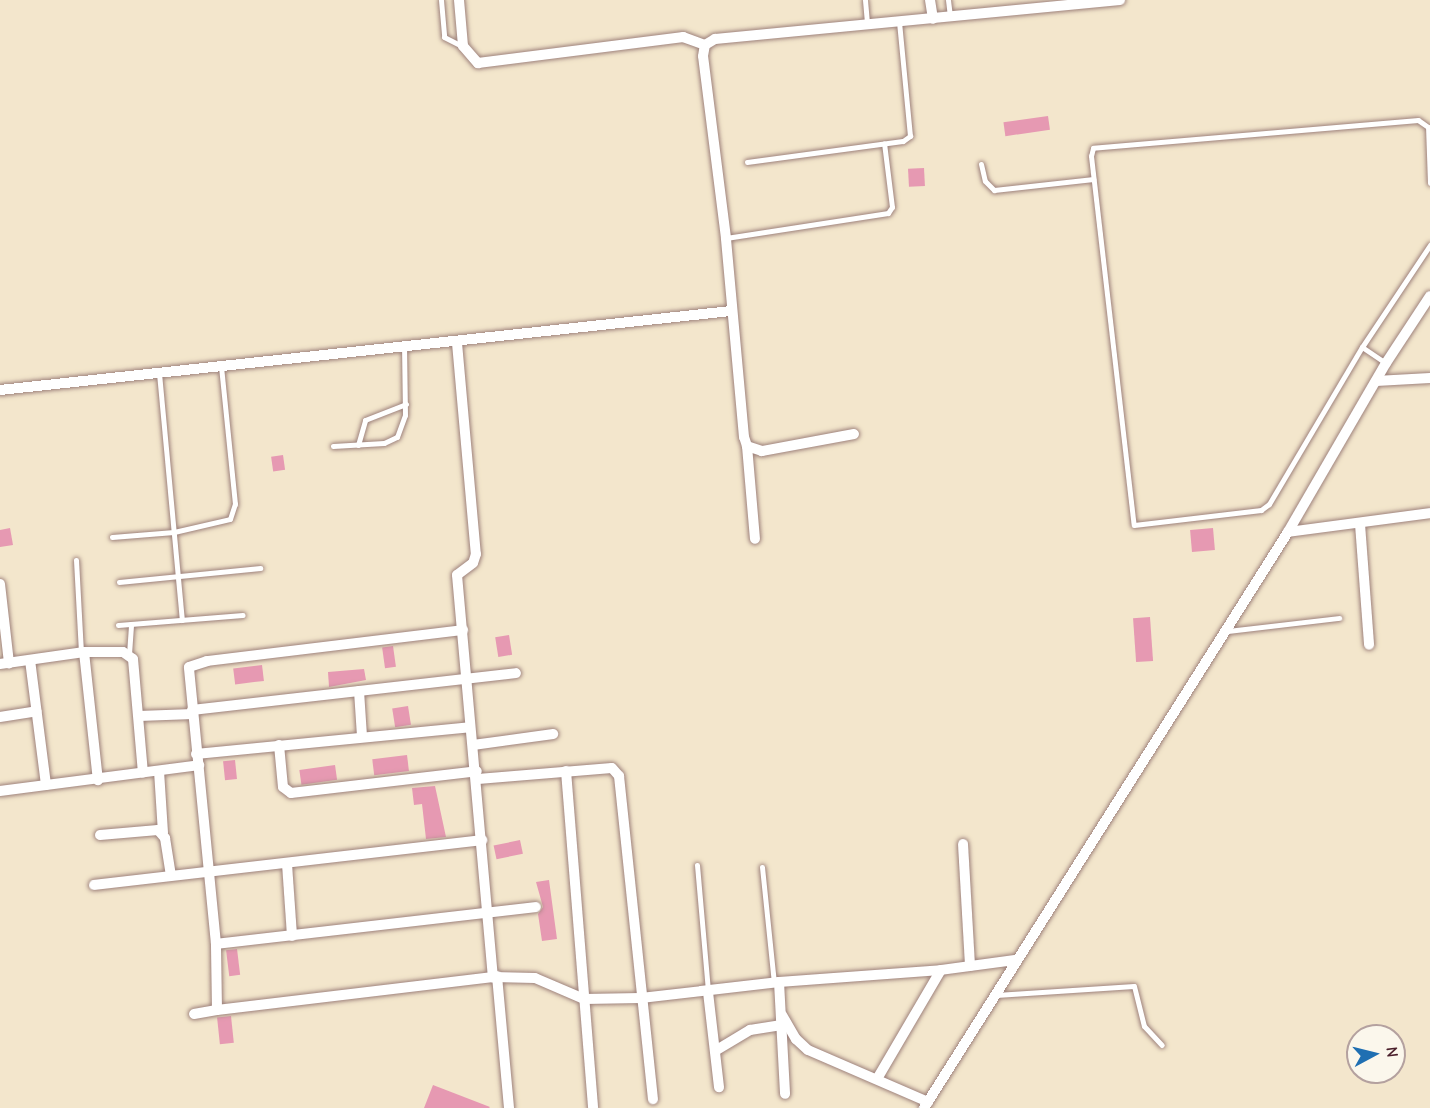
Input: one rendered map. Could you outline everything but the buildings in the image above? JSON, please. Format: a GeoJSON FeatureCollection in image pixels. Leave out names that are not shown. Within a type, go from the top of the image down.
{"type":"FeatureCollection","features":[{"type":"Feature","properties":{"kind":"street"},"geometry":{"type":"LineString","coordinates":[[459,0],[464,46],[478,63],[671,38],[690,37],[705,45]]}},
{"type":"Feature","properties":{"kind":"street"},"geometry":{"type":"LineString","coordinates":[[930,0],[933,19]]}},
{"type":"Feature","properties":{"kind":"street"},"geometry":{"type":"LineString","coordinates":[[755,539],[731,311],[726,238],[703,56],[705,45],[715,39],[1120,0]]}},
{"type":"Feature","properties":{"kind":"street"},"geometry":{"type":"LineString","coordinates":[[782,1020],[801,1046],[877,1079],[930,1106],[935,1089],[1288,532],[1386,363],[1430,296]]}},
{"type":"Feature","properties":{"kind":"street"},"geometry":{"type":"LineString","coordinates":[[0,390],[404,347],[456,344],[731,311]]}},
{"type":"Feature","properties":{"kind":"street"},"geometry":{"type":"LineString","coordinates":[[456,344],[476,554],[473,563],[457,575],[471,727],[478,775],[487,914],[509,1108]]}},
{"type":"Feature","properties":{"kind":"street"},"geometry":{"type":"LineString","coordinates":[[1376,381],[1430,378]]}},
{"type":"Feature","properties":{"kind":"street"},"geometry":{"type":"LineString","coordinates":[[747,446],[762,451],[854,434]]}},
{"type":"Feature","properties":{"kind":"street"},"geometry":{"type":"LineString","coordinates":[[1288,532],[1430,513]]}},
{"type":"Feature","properties":{"kind":"street"},"geometry":{"type":"LineString","coordinates":[[1360,524],[1369,645]]}},
{"type":"Feature","properties":{"kind":"street"},"geometry":{"type":"LineString","coordinates":[[0,584],[5,663],[82,653],[129,654],[135,667],[143,773]]}},
{"type":"Feature","properties":{"kind":"street"},"geometry":{"type":"LineString","coordinates":[[217,1010],[216,944],[187,674],[195,664],[463,630]]}},
{"type":"Feature","properties":{"kind":"street"},"geometry":{"type":"LineString","coordinates":[[82,653],[98,780]]}},
{"type":"Feature","properties":{"kind":"street"},"geometry":{"type":"LineString","coordinates":[[30,660],[46,785]]}},
{"type":"Feature","properties":{"kind":"street"},"geometry":{"type":"LineString","coordinates":[[139,716],[192,712],[516,673]]}},
{"type":"Feature","properties":{"kind":"street"},"geometry":{"type":"LineString","coordinates":[[359,691],[363,736]]}},
{"type":"Feature","properties":{"kind":"street"},"geometry":{"type":"LineString","coordinates":[[0,717],[37,711]]}},
{"type":"Feature","properties":{"kind":"street"},"geometry":{"type":"LineString","coordinates":[[0,791],[159,771],[198,760],[279,745],[471,727]]}},
{"type":"Feature","properties":{"kind":"street"},"geometry":{"type":"LineString","coordinates":[[473,745],[553,734]]}},
{"type":"Feature","properties":{"kind":"street"},"geometry":{"type":"LineString","coordinates":[[279,745],[283,787],[291,793],[478,775],[612,768],[619,776],[653,1099]]}},
{"type":"Feature","properties":{"kind":"street"},"geometry":{"type":"LineString","coordinates":[[159,771],[163,833],[171,875]]}},
{"type":"Feature","properties":{"kind":"street"},"geometry":{"type":"LineString","coordinates":[[566,771],[593,1108]]}},
{"type":"Feature","properties":{"kind":"street"},"geometry":{"type":"LineString","coordinates":[[100,835],[158,830],[163,833]]}},
{"type":"Feature","properties":{"kind":"street"},"geometry":{"type":"LineString","coordinates":[[94,885],[482,840]]}},
{"type":"Feature","properties":{"kind":"street"},"geometry":{"type":"LineString","coordinates":[[963,844],[970,966]]}},
{"type":"Feature","properties":{"kind":"street"},"geometry":{"type":"LineString","coordinates":[[287,864],[292,936]]}},
{"type":"Feature","properties":{"kind":"street"},"geometry":{"type":"LineString","coordinates":[[216,944],[536,907]]}},
{"type":"Feature","properties":{"kind":"street"},"geometry":{"type":"LineString","coordinates":[[194,1014],[495,977],[536,978],[584,999],[641,998],[776,983],[941,970],[1015,960]]}},
{"type":"Feature","properties":{"kind":"street"},"geometry":{"type":"LineString","coordinates":[[877,1079],[941,970]]}},
{"type":"Feature","properties":{"kind":"street"},"geometry":{"type":"LineString","coordinates":[[776,983],[782,1020],[785,1094]]}},
{"type":"Feature","properties":{"kind":"street"},"geometry":{"type":"LineString","coordinates":[[708,992],[719,1087]]}},
{"type":"Feature","properties":{"kind":"street"},"geometry":{"type":"LineString","coordinates":[[715,1051],[750,1030],[782,1020]]}},
{"type":"Feature","properties":{"kind":"lane"},"geometry":{"type":"LineString","coordinates":[[441,0],[444,37],[464,46]]}},
{"type":"Feature","properties":{"kind":"lane"},"geometry":{"type":"LineString","coordinates":[[865,0],[867,25]]}},
{"type":"Feature","properties":{"kind":"lane"},"geometry":{"type":"LineString","coordinates":[[948,0],[950,17]]}},
{"type":"Feature","properties":{"kind":"lane"},"geometry":{"type":"LineString","coordinates":[[747,162],[903,141],[911,133],[899,22]]}},
{"type":"Feature","properties":{"kind":"lane"},"geometry":{"type":"LineString","coordinates":[[1430,183],[1428,127],[1418,120],[1102,145],[1091,152],[1134,525],[1261,510],[1269,504],[1362,348],[1430,246]]}},
{"type":"Feature","properties":{"kind":"lane"},"geometry":{"type":"LineString","coordinates":[[726,238],[888,213],[892,207],[884,143]]}},
{"type":"Feature","properties":{"kind":"lane"},"geometry":{"type":"LineString","coordinates":[[981,164],[985,182],[994,190],[1093,179]]}},
{"type":"Feature","properties":{"kind":"lane"},"geometry":{"type":"LineString","coordinates":[[333,446],[384,443],[397,437],[403,428],[405,404],[404,347]]}},
{"type":"Feature","properties":{"kind":"lane"},"geometry":{"type":"LineString","coordinates":[[1362,348],[1386,363]]}},
{"type":"Feature","properties":{"kind":"lane"},"geometry":{"type":"LineString","coordinates":[[112,537],[174,532],[224,523],[234,512],[222,367]]}},
{"type":"Feature","properties":{"kind":"lane"},"geometry":{"type":"LineString","coordinates":[[159,373],[182,620]]}},
{"type":"Feature","properties":{"kind":"lane"},"geometry":{"type":"LineString","coordinates":[[358,445],[365,420],[405,404]]}},
{"type":"Feature","properties":{"kind":"lane"},"geometry":{"type":"LineString","coordinates":[[76,560],[82,653]]}},
{"type":"Feature","properties":{"kind":"lane"},"geometry":{"type":"LineString","coordinates":[[119,582],[260,568]]}},
{"type":"Feature","properties":{"kind":"lane"},"geometry":{"type":"LineString","coordinates":[[118,625],[243,615]]}},
{"type":"Feature","properties":{"kind":"lane"},"geometry":{"type":"LineString","coordinates":[[1226,631],[1339,618]]}},
{"type":"Feature","properties":{"kind":"lane"},"geometry":{"type":"LineString","coordinates":[[129,654],[130,624]]}},
{"type":"Feature","properties":{"kind":"lane"},"geometry":{"type":"LineString","coordinates":[[697,865],[708,992]]}},
{"type":"Feature","properties":{"kind":"lane"},"geometry":{"type":"LineString","coordinates":[[762,867],[776,983]]}},
{"type":"Feature","properties":{"kind":"lane"},"geometry":{"type":"LineString","coordinates":[[996,995],[1134,986],[1144,1026],[1162,1045]]}}]}
